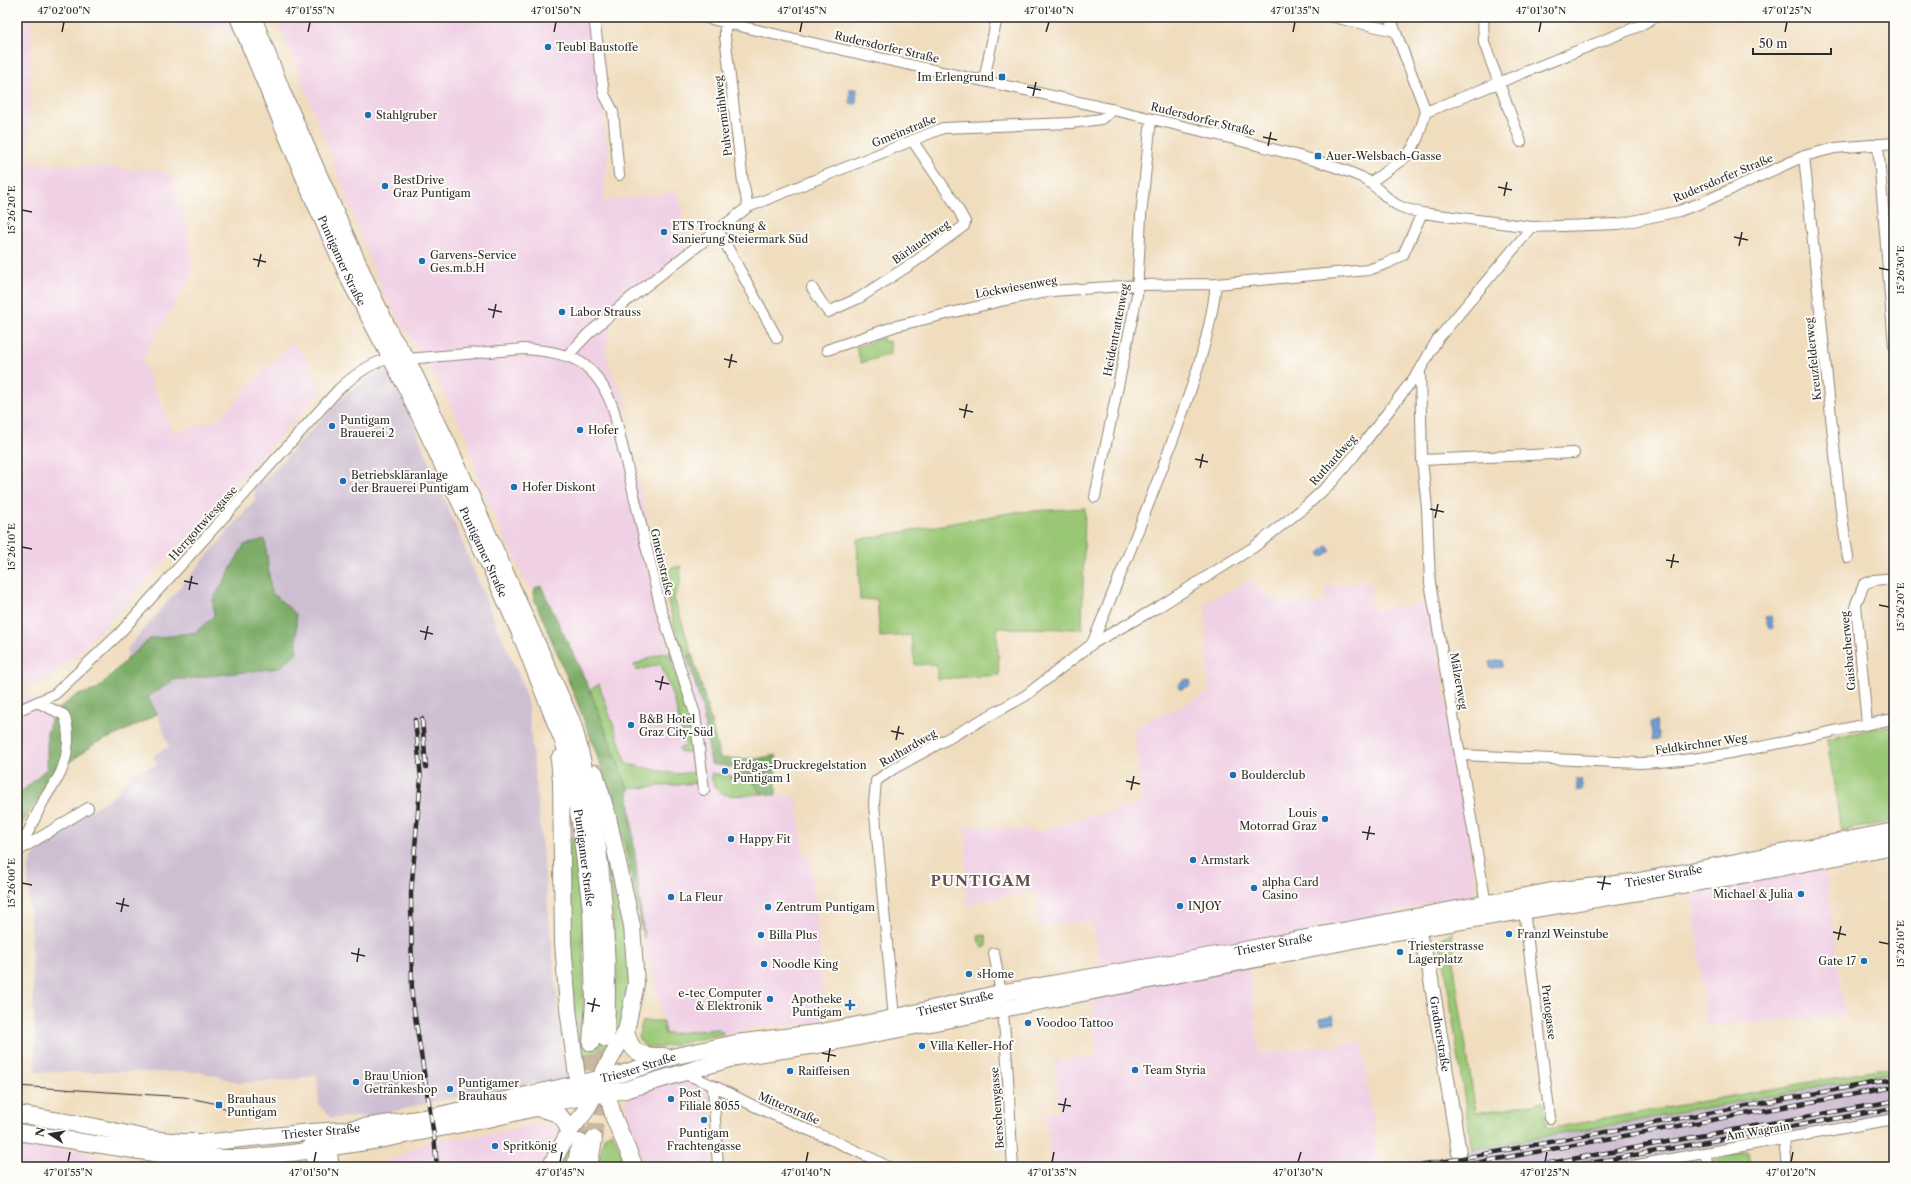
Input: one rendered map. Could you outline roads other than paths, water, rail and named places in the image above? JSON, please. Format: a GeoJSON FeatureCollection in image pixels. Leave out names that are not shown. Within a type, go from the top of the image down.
{"type":"FeatureCollection","features":[{"type":"Feature","properties":{"kind":"main road","name":"Puntigamer Straße"},"geometry":{"type":"LineString","coordinates":[[238,17],[309,189],[350,283],[405,385],[491,568],[555,717],[571,770],[581,831],[592,910],[601,998]]}},
{"type":"Feature","properties":{"kind":"main road","name":"Puntigamer Straße"},"geometry":{"type":"LineString","coordinates":[[253,17],[283,94],[362,274],[392,337],[407,359],[497,551],[573,724],[586,773],[597,834],[604,901],[608,964],[601,998]]}},
{"type":"Feature","properties":{"kind":"main road"},"geometry":{"type":"LineString","coordinates":[[555,717],[561,781],[563,942],[568,1009],[594,1088],[614,1118],[635,1167]]}},
{"type":"Feature","properties":{"kind":"main road"},"geometry":{"type":"LineString","coordinates":[[573,724],[594,772],[608,817],[632,926],[636,984],[626,1031],[594,1088],[585,1112],[575,1167]]}},
{"type":"Feature","properties":{"kind":"main road","name":"Triester Straße"},"geometry":{"type":"LineString","coordinates":[[1415,923],[1486,904],[1557,890],[1634,882],[1894,831]]}},
{"type":"Feature","properties":{"kind":"main road","name":"Triester Straße"},"geometry":{"type":"LineString","coordinates":[[17,1114],[96,1127],[142,1138],[173,1141],[212,1142],[343,1130],[431,1117],[594,1088],[625,1090],[736,1057],[823,1044],[1001,1001],[1228,953],[1415,923],[1524,910],[1737,876],[1894,846]]}},
{"type":"Feature","properties":{"kind":"main road","name":"Gradnerstraße"},"geometry":{"type":"LineString","coordinates":[[1415,923],[1429,967],[1459,1153]]}},
{"type":"Feature","properties":{"kind":"main road"},"geometry":{"type":"LineString","coordinates":[[599,1041],[601,998]]}},
{"type":"Feature","properties":{"kind":"main road","name":"Triester Straße"},"geometry":{"type":"LineString","coordinates":[[17,1132],[186,1158],[244,1158],[328,1148],[379,1140],[535,1108],[567,1099],[594,1088],[621,1074],[676,1056],[736,1043],[816,1033],[894,1018],[1001,1001]]}},
{"type":"Feature","properties":{"kind":"main road"},"geometry":{"type":"LineString","coordinates":[[626,1031],[628,1041],[641,1054],[676,1056]]}},
{"type":"Feature","properties":{"kind":"main road"},"geometry":{"type":"LineString","coordinates":[[535,1108],[558,1114],[563,1118],[581,1138],[589,1167]]}},
{"type":"Feature","properties":{"kind":"main road"},"geometry":{"type":"LineString","coordinates":[[311,1132],[328,1148],[331,1167]]}},
{"type":"Feature","properties":{"kind":"main road"},"geometry":{"type":"LineString","coordinates":[[311,1132],[315,1167]]}},
{"type":"Feature","properties":{"kind":"main road"},"geometry":{"type":"LineString","coordinates":[[550,1167],[581,1138]]}},
{"type":"Feature","properties":{"kind":"street"},"geometry":{"type":"LineString","coordinates":[[594,17],[604,94],[613,111],[619,174]]}},
{"type":"Feature","properties":{"kind":"street","name":"Rudersdorfer Straße"},"geometry":{"type":"LineString","coordinates":[[703,17],[1151,118],[1302,158],[1345,170],[1371,182],[1396,204],[1405,209],[1422,213],[1532,227],[1619,224],[1678,211],[1701,203],[1804,156],[1835,148],[1894,143]]}},
{"type":"Feature","properties":{"kind":"street"},"geometry":{"type":"LineString","coordinates":[[984,80],[997,17]]}},
{"type":"Feature","properties":{"kind":"street"},"geometry":{"type":"LineString","coordinates":[[1334,17],[1395,31]]}},
{"type":"Feature","properties":{"kind":"street"},"geometry":{"type":"LineString","coordinates":[[1371,182],[1403,159],[1412,149],[1418,137],[1426,112],[1390,17]]}},
{"type":"Feature","properties":{"kind":"street"},"geometry":{"type":"LineString","coordinates":[[1483,17],[1484,43],[1521,142]]}},
{"type":"Feature","properties":{"kind":"street"},"geometry":{"type":"LineString","coordinates":[[1426,112],[1639,26],[1655,17]]}},
{"type":"Feature","properties":{"kind":"street","name":"Pulvermühlweg"},"geometry":{"type":"LineString","coordinates":[[725,22],[725,36],[743,182],[748,207]]}},
{"type":"Feature","properties":{"kind":"street","name":"Gmeinstraße"},"geometry":{"type":"LineString","coordinates":[[568,355],[588,334],[629,299],[748,207],[912,140],[950,127],[1045,125],[1101,118],[1112,109]]}},
{"type":"Feature","properties":{"kind":"street","name":"Heidentrattenweg"},"geometry":{"type":"LineString","coordinates":[[1095,496],[1138,285],[1141,216],[1151,118]]}},
{"type":"Feature","properties":{"kind":"street","name":"Bärlauchweg"},"geometry":{"type":"LineString","coordinates":[[812,288],[828,312],[866,294],[916,261],[964,226],[965,222],[954,202],[912,140]]}},
{"type":"Feature","properties":{"kind":"street"},"geometry":{"type":"LineString","coordinates":[[1878,144],[1894,346]]}},
{"type":"Feature","properties":{"kind":"street","name":"Kreuzfelderweg"},"geometry":{"type":"LineString","coordinates":[[1804,156],[1840,503],[1848,558]]}},
{"type":"Feature","properties":{"kind":"street","name":"Löckwiesenweg"},"geometry":{"type":"LineString","coordinates":[[827,350],[896,326],[1005,300],[1052,291],[1138,285],[1216,284],[1374,268],[1403,255],[1422,213]]}},
{"type":"Feature","properties":{"kind":"street","name":"Ruthardweg"},"geometry":{"type":"LineString","coordinates":[[894,1018],[874,804],[876,781],[893,769],[1025,696],[1092,644],[1160,606],[1254,547],[1306,506],[1338,476],[1420,370],[1437,340],[1532,227]]}},
{"type":"Feature","properties":{"kind":"street"},"geometry":{"type":"LineString","coordinates":[[718,230],[777,338]]}},
{"type":"Feature","properties":{"kind":"street"},"geometry":{"type":"LineString","coordinates":[[1092,644],[1141,523],[1185,407],[1207,332],[1216,284]]}},
{"type":"Feature","properties":{"kind":"street","name":"Gmeinstraße"},"geometry":{"type":"LineString","coordinates":[[407,359],[524,349],[568,355],[582,362],[597,378],[608,395],[614,411],[661,609],[695,714],[704,790]]}},
{"type":"Feature","properties":{"kind":"street","name":"Herrgottwiesgasse"},"geometry":{"type":"LineString","coordinates":[[17,711],[55,694],[118,635],[338,390],[350,379],[377,362],[390,358],[407,359]]}},
{"type":"Feature","properties":{"kind":"street","name":"Mälzerweg"},"geometry":{"type":"LineString","coordinates":[[1420,370],[1422,460],[1427,508],[1431,588],[1486,904]]}},
{"type":"Feature","properties":{"kind":"street"},"geometry":{"type":"LineString","coordinates":[[1422,460],[1574,453]]}},
{"type":"Feature","properties":{"kind":"street","name":"Gaisbacherweg"},"geometry":{"type":"LineString","coordinates":[[1867,724],[1856,604],[1864,584],[1874,580],[1894,578]]}},
{"type":"Feature","properties":{"kind":"street"},"geometry":{"type":"LineString","coordinates":[[17,851],[44,800],[61,772],[68,744],[68,725],[64,715],[37,702]]}},
{"type":"Feature","properties":{"kind":"street","name":"Feldkirchner Weg"},"geometry":{"type":"LineString","coordinates":[[1461,755],[1664,763],[1788,742],[1894,719]]}},
{"type":"Feature","properties":{"kind":"street"},"geometry":{"type":"LineString","coordinates":[[17,851],[88,808]]}},
{"type":"Feature","properties":{"kind":"street","name":"Pratogasse"},"geometry":{"type":"LineString","coordinates":[[1524,910],[1550,1118]]}},
{"type":"Feature","properties":{"kind":"street","name":"Berschenygasse"},"geometry":{"type":"LineString","coordinates":[[994,953],[1001,1001],[1013,1167]]}},
{"type":"Feature","properties":{"kind":"street","name":"Mitterstraße"},"geometry":{"type":"LineString","coordinates":[[679,1073],[697,1078],[763,1110],[810,1129],[888,1167]]}},
{"type":"Feature","properties":{"kind":"street"},"geometry":{"type":"LineString","coordinates":[[713,1087],[718,1167]]}},
{"type":"Feature","properties":{"kind":"street","name":"Am Wagrain"},"geometry":{"type":"LineString","coordinates":[[1626,1167],[1894,1119]]}},
{"type":"Feature","properties":{"kind":"street"},"geometry":{"type":"LineString","coordinates":[[1784,1139],[1787,1167]]}},
{"type":"Feature","properties":{"kind":"street"},"geometry":{"type":"LineString","coordinates":[[1706,1153],[1707,1167]]}},
{"type":"Feature","properties":{"kind":"water"},"geometry":{"type":"Polygon","coordinates":[[[850,89],[857,89],[856,104],[850,104],[850,89]]]}},
{"type":"Feature","properties":{"kind":"water"},"geometry":{"type":"Polygon","coordinates":[[[1327,546],[1331,551],[1322,557],[1319,553],[1327,546]]]}},
{"type":"Feature","properties":{"kind":"water"},"geometry":{"type":"Polygon","coordinates":[[[1771,616],[1773,628],[1769,629],[1765,617],[1771,616]]]}},
{"type":"Feature","properties":{"kind":"water"},"geometry":{"type":"Polygon","coordinates":[[[1502,660],[1502,667],[1490,668],[1490,662],[1502,660]]]}},
{"type":"Feature","properties":{"kind":"water"},"geometry":{"type":"Polygon","coordinates":[[[1186,679],[1190,680],[1191,685],[1179,689],[1179,683],[1186,679]]]}},
{"type":"Feature","properties":{"kind":"water"},"geometry":{"type":"Polygon","coordinates":[[[1656,721],[1659,739],[1653,740],[1650,723],[1656,721]]]}},
{"type":"Feature","properties":{"kind":"water"},"geometry":{"type":"Polygon","coordinates":[[[1576,779],[1581,779],[1583,790],[1577,791],[1576,779]]]}},
{"type":"Feature","properties":{"kind":"water"},"geometry":{"type":"Polygon","coordinates":[[[1333,1015],[1335,1022],[1321,1024],[1320,1018],[1333,1015]]]}},
{"type":"Feature","properties":{"kind":"tunnel"},"geometry":{"type":"LineString","coordinates":[[594,1139],[606,1039]]}},
{"type":"Feature","properties":{"kind":"tunnel"},"geometry":{"type":"LineString","coordinates":[[580,1142],[591,1043]]}},
{"type":"Feature","properties":{"kind":"tunnel"},"geometry":{"type":"LineString","coordinates":[[1459,1153],[1461,1167]]}},
{"type":"Feature","properties":{"kind":"tram line"},"geometry":{"type":"LineString","coordinates":[[17,1086],[184,1097],[213,1103],[247,1118]]}},
{"type":"Feature","properties":{"kind":"railway"},"geometry":{"type":"LineString","coordinates":[[422,719],[426,767]]}},
{"type":"Feature","properties":{"kind":"railway"},"geometry":{"type":"LineString","coordinates":[[415,720],[421,778],[411,893],[412,997],[434,1136],[437,1167]]}},
{"type":"Feature","properties":{"kind":"railway"},"geometry":{"type":"LineString","coordinates":[[1414,1167],[1894,1079]]}},
{"type":"Feature","properties":{"kind":"railway"},"geometry":{"type":"LineString","coordinates":[[1453,1167],[1894,1087]]}},
{"type":"Feature","properties":{"kind":"railway"},"geometry":{"type":"LineString","coordinates":[[1528,1167],[1894,1101]]}},
{"type":"Feature","properties":{"kind":"railway"},"geometry":{"type":"LineString","coordinates":[[1568,1167],[1894,1108]]}},
{"type":"Feature","properties":{"kind":"place","name":"Teubl Baustoffe"},"geometry":{"type":"Point","coordinates":[548,47]}},
{"type":"Feature","properties":{"kind":"place","name":"Im Erlengrund"},"geometry":{"type":"Point","coordinates":[1002,77]}},
{"type":"Feature","properties":{"kind":"place","name":"Stahlgruber"},"geometry":{"type":"Point","coordinates":[368,115]}},
{"type":"Feature","properties":{"kind":"place","name":"Auer-Welsbach-Gasse"},"geometry":{"type":"Point","coordinates":[1318,156]}},
{"type":"Feature","properties":{"kind":"place","name":"BestDrive Graz Puntigam"},"geometry":{"type":"Point","coordinates":[385,186]}},
{"type":"Feature","properties":{"kind":"place","name":"ETS Trocknung & Sanierung Steiermark Süd"},"geometry":{"type":"Point","coordinates":[664,232]}},
{"type":"Feature","properties":{"kind":"place","name":"Garvens-Service Ges.m.b.H"},"geometry":{"type":"Point","coordinates":[422,261]}},
{"type":"Feature","properties":{"kind":"place","name":"Labor Strauss"},"geometry":{"type":"Point","coordinates":[562,312]}},
{"type":"Feature","properties":{"kind":"place","name":"Puntigam Brauerei 2"},"geometry":{"type":"Point","coordinates":[332,426]}},
{"type":"Feature","properties":{"kind":"place","name":"Hofer"},"geometry":{"type":"Point","coordinates":[580,430]}},
{"type":"Feature","properties":{"kind":"place","name":"Betriebskläranlage der Brauerei Puntigam"},"geometry":{"type":"Point","coordinates":[343,481]}},
{"type":"Feature","properties":{"kind":"place","name":"Hofer Diskont"},"geometry":{"type":"Point","coordinates":[514,487]}},
{"type":"Feature","properties":{"kind":"place","name":"B&B Hotel Graz City-Süd"},"geometry":{"type":"Point","coordinates":[631,725]}},
{"type":"Feature","properties":{"kind":"place","name":"Erdgas-Druckregelstation Puntigam 1"},"geometry":{"type":"Point","coordinates":[725,771]}},
{"type":"Feature","properties":{"kind":"place","name":"Boulderclub"},"geometry":{"type":"Point","coordinates":[1233,775]}},
{"type":"Feature","properties":{"kind":"place","name":"Louis Motorrad Graz"},"geometry":{"type":"Point","coordinates":[1325,819]}},
{"type":"Feature","properties":{"kind":"place","name":"Happy Fit"},"geometry":{"type":"Point","coordinates":[731,839]}},
{"type":"Feature","properties":{"kind":"place","name":"Armstark"},"geometry":{"type":"Point","coordinates":[1193,860]}},
{"type":"Feature","properties":{"kind":"place","name":"alpha Card Casino"},"geometry":{"type":"Point","coordinates":[1254,888]}},
{"type":"Feature","properties":{"kind":"place","name":"Michael & Julia"},"geometry":{"type":"Point","coordinates":[1801,894]}},
{"type":"Feature","properties":{"kind":"place","name":"La Fleur"},"geometry":{"type":"Point","coordinates":[671,897]}},
{"type":"Feature","properties":{"kind":"place","name":"INJOY"},"geometry":{"type":"Point","coordinates":[1180,906]}},
{"type":"Feature","properties":{"kind":"place","name":"Zentrum Puntigam"},"geometry":{"type":"Point","coordinates":[768,907]}},
{"type":"Feature","properties":{"kind":"place","name":"Franzl Weinstube"},"geometry":{"type":"Point","coordinates":[1509,934]}},
{"type":"Feature","properties":{"kind":"place","name":"Billa Plus"},"geometry":{"type":"Point","coordinates":[761,935]}},
{"type":"Feature","properties":{"kind":"place","name":"Triesterstrasse Lagerplatz"},"geometry":{"type":"Point","coordinates":[1400,952]}},
{"type":"Feature","properties":{"kind":"place","name":"Gate 17"},"geometry":{"type":"Point","coordinates":[1864,961]}},
{"type":"Feature","properties":{"kind":"place","name":"Noodle King"},"geometry":{"type":"Point","coordinates":[764,964]}},
{"type":"Feature","properties":{"kind":"place","name":"sHome"},"geometry":{"type":"Point","coordinates":[969,974]}},
{"type":"Feature","properties":{"kind":"place","name":"e-tec Computer & Elektronik"},"geometry":{"type":"Point","coordinates":[770,999]}},
{"type":"Feature","properties":{"kind":"place","name":"Apotheke Puntigam"},"geometry":{"type":"Point","coordinates":[850,1005]}},
{"type":"Feature","properties":{"kind":"place","name":"Voodoo Tattoo"},"geometry":{"type":"Point","coordinates":[1028,1023]}},
{"type":"Feature","properties":{"kind":"place","name":"Villa Keller-Hof"},"geometry":{"type":"Point","coordinates":[922,1046]}},
{"type":"Feature","properties":{"kind":"place","name":"Team Styria"},"geometry":{"type":"Point","coordinates":[1135,1070]}},
{"type":"Feature","properties":{"kind":"place","name":"Raiffeisen"},"geometry":{"type":"Point","coordinates":[790,1071]}},
{"type":"Feature","properties":{"kind":"place","name":"Brau Union Getränkeshop"},"geometry":{"type":"Point","coordinates":[356,1082]}},
{"type":"Feature","properties":{"kind":"place","name":"Puntigamer Brauhaus"},"geometry":{"type":"Point","coordinates":[450,1089]}},
{"type":"Feature","properties":{"kind":"place","name":"Post Filiale 8055"},"geometry":{"type":"Point","coordinates":[671,1099]}},
{"type":"Feature","properties":{"kind":"place","name":"Brauhaus Puntigam"},"geometry":{"type":"Point","coordinates":[219,1105]}},
{"type":"Feature","properties":{"kind":"place","name":"Puntigam Frachtengasse"},"geometry":{"type":"Point","coordinates":[704,1120]}},
{"type":"Feature","properties":{"kind":"place","name":"Spritkönig"},"geometry":{"type":"Point","coordinates":[495,1146]}},
{"type":"Feature","properties":{"kind":"district","name":"PUNTIGAM"},"geometry":{"type":"Point","coordinates":[981,881]}}]}
